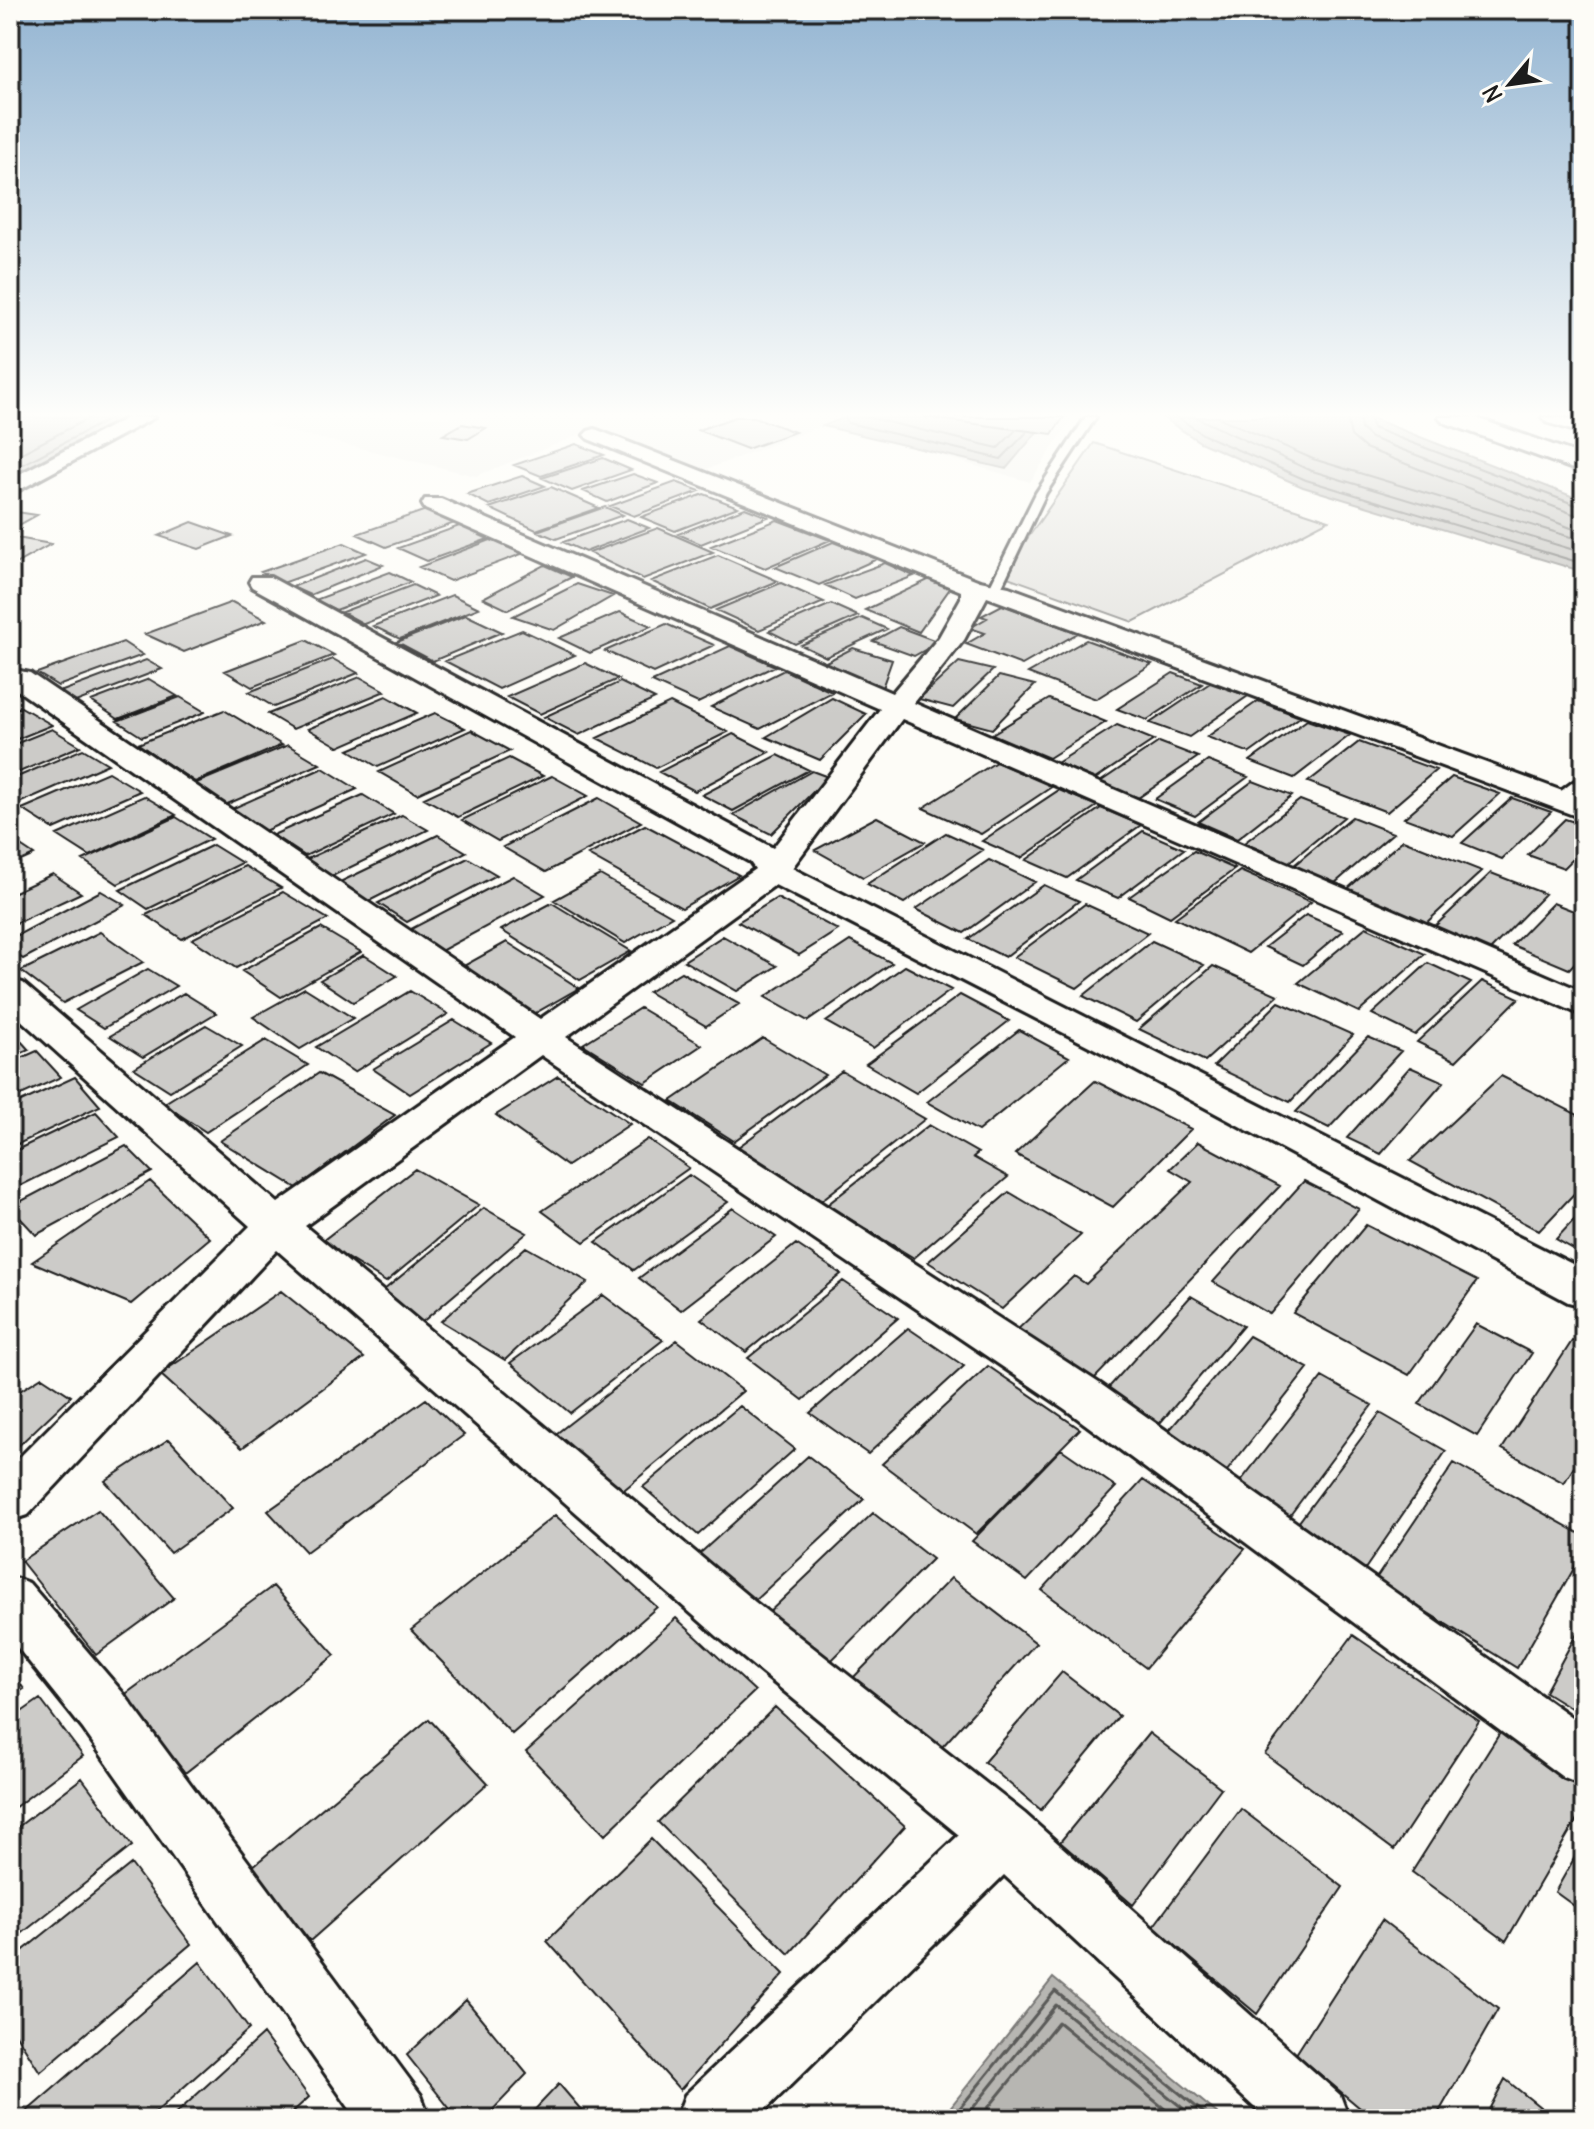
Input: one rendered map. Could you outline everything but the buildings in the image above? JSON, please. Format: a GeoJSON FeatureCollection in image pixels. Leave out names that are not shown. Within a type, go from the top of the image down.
{"type":"FeatureCollection","features":[{"type":"Feature","properties":{"kind":"street"},"geometry":{"type":"LineString","coordinates":[[462,516],[1584,1005]]}},
{"type":"Feature","properties":{"kind":"street"},"geometry":{"type":"LineString","coordinates":[[800,516],[984,589],[1575,796]]}},
{"type":"Feature","properties":{"kind":"street"},"geometry":{"type":"LineString","coordinates":[[261,582],[762,855],[773,871],[1104,1039],[1584,1290]]}},
{"type":"Feature","properties":{"kind":"street"},"geometry":{"type":"LineString","coordinates":[[10,1500],[276,1225],[773,871],[898,704],[951,640],[974,598],[984,589]]}},
{"type":"Feature","properties":{"kind":"street"},"geometry":{"type":"LineString","coordinates":[[20,679],[539,1036],[1082,1396],[1584,1759]]}},
{"type":"Feature","properties":{"kind":"street"},"geometry":{"type":"LineString","coordinates":[[10,991],[276,1225],[736,1619],[1003,1834],[1316,2119]]}},
{"type":"Feature","properties":{"kind":"street"},"geometry":{"type":"LineString","coordinates":[[10,1599],[103,1711],[397,2119]]}},
{"type":"Feature","properties":{"kind":"street"},"geometry":{"type":"LineString","coordinates":[[709,2119],[1003,1834]]}},
{"type":"Feature","properties":{"kind":"lane"},"geometry":{"type":"LineString","coordinates":[[984,589],[1027,516]]}},
{"type":"Feature","properties":{"kind":"shaded area"},"geometry":{"type":"Polygon","coordinates":[[[1043,516],[1318,516],[1329,520],[1133,622],[1002,575],[1043,516]]]}},
{"type":"Feature","properties":{"kind":"water"},"geometry":{"type":"Polygon","coordinates":[[[1400,516],[1584,516],[1584,572],[1400,516]]]}},
{"type":"Feature","properties":{"kind":"water"},"geometry":{"type":"Polygon","coordinates":[[[1053,1978],[1224,2119],[941,2119],[1053,1978]]]}}]}
